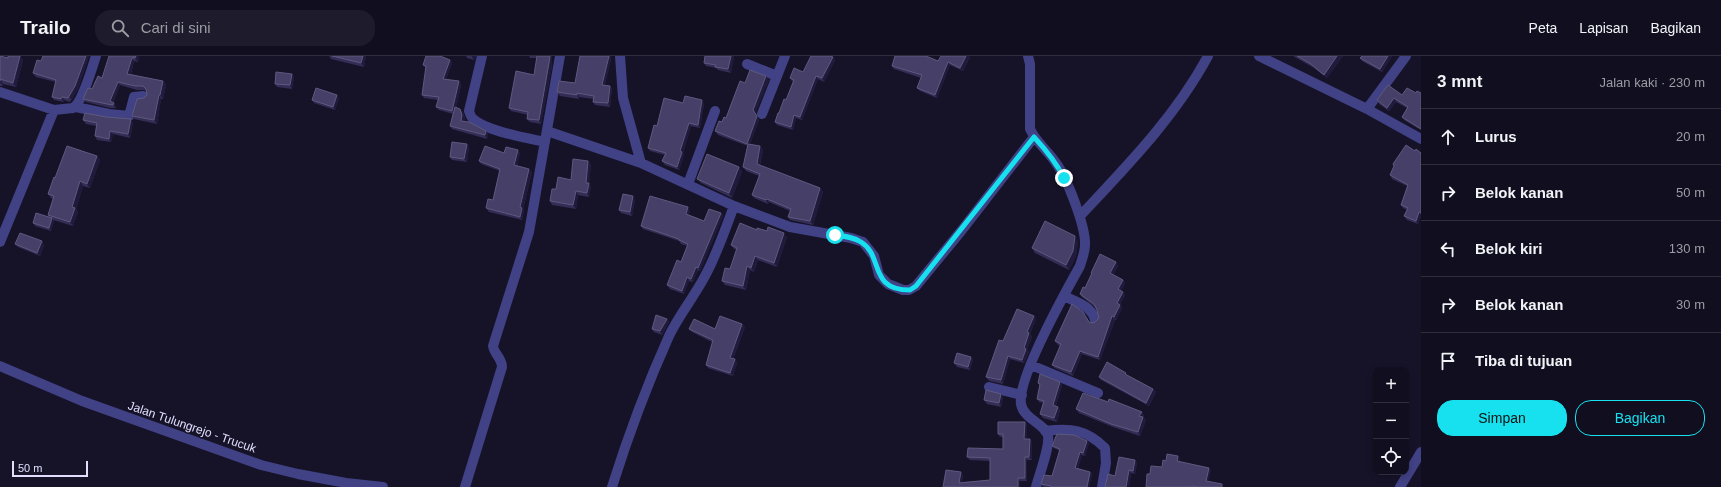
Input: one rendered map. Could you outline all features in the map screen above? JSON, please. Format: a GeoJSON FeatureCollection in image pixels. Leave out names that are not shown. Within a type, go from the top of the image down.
{"type":"FeatureCollection","features":[{"type":"Feature","properties":{"kind":"street"},"geometry":{"type":"LineString","coordinates":[[76,107],[96,56]]}},
{"type":"Feature","properties":{"kind":"street"},"geometry":{"type":"LineString","coordinates":[[482,56],[469,111],[473,119],[513,135],[545,142]]}},
{"type":"Feature","properties":{"kind":"street"},"geometry":{"type":"LineString","coordinates":[[466,487],[502,367],[501,360],[493,346],[529,232],[560,56]]}},
{"type":"Feature","properties":{"kind":"street"},"geometry":{"type":"LineString","coordinates":[[620,56],[624,98],[641,163]]}},
{"type":"Feature","properties":{"kind":"street"},"geometry":{"type":"LineString","coordinates":[[762,114],[785,56]]}},
{"type":"Feature","properties":{"kind":"street"},"geometry":{"type":"LineString","coordinates":[[1028,56],[1030,64],[1030,129],[1034,137],[1058,165],[1080,216],[1084,233],[1084,253],[1080,266],[1031,365],[1022,395],[1021,403],[1024,411],[1030,419],[1045,430],[1048,436],[1047,446],[1036,487]]}},
{"type":"Feature","properties":{"kind":"street"},"geometry":{"type":"LineString","coordinates":[[1080,216],[1141,150],[1198,75],[1208,56]]}},
{"type":"Feature","properties":{"kind":"street"},"geometry":{"type":"LineString","coordinates":[[1259,56],[1367,109],[1421,139]]}},
{"type":"Feature","properties":{"kind":"street"},"geometry":{"type":"LineString","coordinates":[[1367,109],[1406,56]]}},
{"type":"Feature","properties":{"kind":"street"},"geometry":{"type":"LineString","coordinates":[[747,64],[778,76]]}},
{"type":"Feature","properties":{"kind":"street"},"geometry":{"type":"LineString","coordinates":[[0,92],[54,110],[76,107],[109,114],[129,116],[134,97],[143,96]]}},
{"type":"Feature","properties":{"kind":"street"},"geometry":{"type":"LineString","coordinates":[[0,242],[54,110]]}},
{"type":"Feature","properties":{"kind":"street"},"geometry":{"type":"LineString","coordinates":[[688,184],[715,111]]}},
{"type":"Feature","properties":{"kind":"street"},"geometry":{"type":"LineString","coordinates":[[547,131],[641,163],[734,206],[790,227],[851,238],[863,242],[874,256],[879,275],[888,284],[895,288],[910,290],[916,286],[953,241],[1034,137]]}},
{"type":"Feature","properties":{"kind":"street"},"geometry":{"type":"LineString","coordinates":[[612,487],[633,424],[669,336],[716,255],[734,206]]}},
{"type":"Feature","properties":{"kind":"street"},"geometry":{"type":"LineString","coordinates":[[1064,296],[1090,309],[1094,314],[1095,320]]}},
{"type":"Feature","properties":{"kind":"street"},"geometry":{"type":"LineString","coordinates":[[1031,365],[1098,393]]}},
{"type":"Feature","properties":{"kind":"street","name":"Jalan Tulungrejo - Trucuk"},"geometry":{"type":"LineString","coordinates":[[0,366],[82,401],[261,465],[305,476],[346,483],[383,487]]}},
{"type":"Feature","properties":{"kind":"street"},"geometry":{"type":"LineString","coordinates":[[989,387],[1022,395]]}},
{"type":"Feature","properties":{"kind":"street"},"geometry":{"type":"LineString","coordinates":[[1045,430],[1069,429],[1079,431],[1095,438],[1105,448],[1106,463],[1102,487]]}},
{"type":"Feature","properties":{"kind":"street"},"geometry":{"type":"LineString","coordinates":[[1400,487],[1421,452]]}},
{"type":"Feature","properties":{"kind":"building"},"geometry":{"type":"Polygon","coordinates":[[[0,56],[8,58],[8,56],[20,56],[13,83],[0,79],[0,56]]]}},
{"type":"Feature","properties":{"kind":"building"},"geometry":{"type":"Polygon","coordinates":[[[43,56],[86,56],[75,86],[68,98],[62,97],[61,99],[52,97],[56,80],[33,73],[37,60],[41,61],[43,56]]]}},
{"type":"Feature","properties":{"kind":"building"},"geometry":{"type":"Polygon","coordinates":[[[109,56],[136,56],[135,58],[132,58],[127,74],[163,81],[154,120],[132,116],[137,99],[144,98],[147,95],[146,89],[143,86],[135,86],[118,82],[110,101],[114,103],[113,105],[83,99],[88,88],[92,89],[98,76],[102,78],[109,56]]]}},
{"type":"Feature","properties":{"kind":"building"},"geometry":{"type":"Polygon","coordinates":[[[332,56],[363,56],[361,63],[332,56]]]}},
{"type":"Feature","properties":{"kind":"building"},"geometry":{"type":"Polygon","coordinates":[[[426,56],[440,56],[450,60],[443,79],[459,81],[452,111],[436,107],[439,97],[422,95],[426,66],[423,65],[426,56]]]}},
{"type":"Feature","properties":{"kind":"building"},"geometry":{"type":"Polygon","coordinates":[[[537,56],[550,56],[539,120],[527,119],[528,112],[509,108],[516,71],[534,75],[537,56]]]}},
{"type":"Feature","properties":{"kind":"building"},"geometry":{"type":"Polygon","coordinates":[[[580,56],[609,56],[602,85],[610,86],[608,103],[593,102],[594,96],[557,92],[559,81],[575,83],[580,56]]]}},
{"type":"Feature","properties":{"kind":"building"},"geometry":{"type":"Polygon","coordinates":[[[705,56],[731,56],[728,69],[715,67],[716,65],[704,63],[705,56]]]}},
{"type":"Feature","properties":{"kind":"building"},"geometry":{"type":"Polygon","coordinates":[[[811,56],[833,57],[822,78],[816,76],[800,117],[794,115],[791,127],[775,122],[784,99],[786,100],[794,80],[790,78],[794,68],[803,72],[811,56]]]}},
{"type":"Feature","properties":{"kind":"building"},"geometry":{"type":"Polygon","coordinates":[[[895,56],[926,56],[938,61],[941,56],[966,56],[960,68],[948,62],[935,95],[917,88],[922,75],[892,66],[895,56]]]}},
{"type":"Feature","properties":{"kind":"building"},"geometry":{"type":"Polygon","coordinates":[[[1297,56],[1337,56],[1324,75],[1311,64],[1297,56]]]}},
{"type":"Feature","properties":{"kind":"building"},"geometry":{"type":"Polygon","coordinates":[[[1362,56],[1388,56],[1380,69],[1360,58],[1362,56]]]}},
{"type":"Feature","properties":{"kind":"building"},"geometry":{"type":"Polygon","coordinates":[[[750,70],[766,76],[753,110],[757,116],[747,144],[715,131],[719,121],[722,122],[724,117],[726,118],[740,81],[745,83],[750,70]]]}},
{"type":"Feature","properties":{"kind":"building"},"geometry":{"type":"Polygon","coordinates":[[[276,72],[292,74],[290,85],[275,84],[276,72]]]}},
{"type":"Feature","properties":{"kind":"building"},"geometry":{"type":"Polygon","coordinates":[[[1388,85],[1402,95],[1407,88],[1416,93],[1417,91],[1421,93],[1421,129],[1402,117],[1408,107],[1394,98],[1387,108],[1377,100],[1388,85]]]}},
{"type":"Feature","properties":{"kind":"building"},"geometry":{"type":"Polygon","coordinates":[[[316,88],[337,95],[333,107],[312,100],[316,88]]]}},
{"type":"Feature","properties":{"kind":"building"},"geometry":{"type":"Polygon","coordinates":[[[685,96],[702,100],[698,125],[689,123],[680,151],[682,152],[677,167],[662,161],[666,153],[648,148],[654,125],[657,126],[664,98],[683,103],[685,96]]]}},
{"type":"Feature","properties":{"kind":"building"},"geometry":{"type":"Polygon","coordinates":[[[455,107],[460,109],[462,115],[461,121],[469,122],[486,131],[485,135],[450,126],[455,107]]]}},
{"type":"Feature","properties":{"kind":"building"},"geometry":{"type":"Polygon","coordinates":[[[85,113],[106,117],[131,119],[128,134],[110,131],[109,139],[95,136],[97,123],[83,120],[85,113]]]}},
{"type":"Feature","properties":{"kind":"building"},"geometry":{"type":"Polygon","coordinates":[[[452,142],[467,144],[464,159],[450,157],[452,142]]]}},
{"type":"Feature","properties":{"kind":"building"},"geometry":{"type":"Polygon","coordinates":[[[748,144],[760,146],[757,164],[820,188],[810,221],[788,217],[791,209],[767,199],[766,200],[752,195],[760,174],[743,167],[748,144]]]}},
{"type":"Feature","properties":{"kind":"building"},"geometry":{"type":"Polygon","coordinates":[[[1406,145],[1421,153],[1421,213],[1419,212],[1416,221],[1404,216],[1408,208],[1401,205],[1408,185],[1390,175],[1394,166],[1393,164],[1406,145]]]}},
{"type":"Feature","properties":{"kind":"building"},"geometry":{"type":"Polygon","coordinates":[[[67,146],[97,156],[87,184],[80,181],[72,207],[75,208],[70,222],[48,215],[54,196],[48,194],[67,146]]]}},
{"type":"Feature","properties":{"kind":"building"},"geometry":{"type":"Polygon","coordinates":[[[485,146],[504,153],[506,147],[518,150],[514,165],[529,169],[520,207],[522,208],[520,217],[486,208],[488,199],[493,200],[500,169],[479,161],[485,146]]]}},
{"type":"Feature","properties":{"kind":"building"},"geometry":{"type":"Polygon","coordinates":[[[707,154],[739,167],[729,193],[697,179],[707,154]]]}},
{"type":"Feature","properties":{"kind":"building"},"geometry":{"type":"Polygon","coordinates":[[[573,159],[588,161],[586,183],[589,183],[587,193],[576,191],[573,205],[550,201],[552,189],[556,189],[558,177],[571,180],[573,159]]]}},
{"type":"Feature","properties":{"kind":"building"},"geometry":{"type":"Polygon","coordinates":[[[623,194],[633,196],[630,212],[619,210],[623,194]]]}},
{"type":"Feature","properties":{"kind":"building"},"geometry":{"type":"Polygon","coordinates":[[[650,196],[688,207],[686,214],[704,221],[709,209],[721,213],[698,268],[696,267],[691,279],[687,277],[682,291],[667,285],[677,260],[681,262],[688,244],[679,239],[641,226],[650,196]]]}},
{"type":"Feature","properties":{"kind":"building"},"geometry":{"type":"Polygon","coordinates":[[[36,213],[52,218],[49,228],[33,223],[36,213]]]}},
{"type":"Feature","properties":{"kind":"building"},"geometry":{"type":"Polygon","coordinates":[[[1045,221],[1075,236],[1073,251],[1066,265],[1032,248],[1045,221]]]}},
{"type":"Feature","properties":{"kind":"building"},"geometry":{"type":"Polygon","coordinates":[[[740,223],[757,230],[757,228],[767,231],[768,227],[784,233],[774,263],[755,256],[751,268],[747,266],[743,286],[722,281],[725,268],[730,269],[737,248],[731,245],[740,223]]]}},
{"type":"Feature","properties":{"kind":"building"},"geometry":{"type":"Polygon","coordinates":[[[20,233],[42,241],[37,253],[15,244],[20,233]]]}},
{"type":"Feature","properties":{"kind":"building"},"geometry":{"type":"Polygon","coordinates":[[[1100,254],[1116,262],[1110,273],[1123,280],[1118,289],[1123,292],[1117,303],[1120,305],[1114,317],[1112,316],[1098,357],[1080,351],[1071,372],[1052,365],[1061,344],[1055,341],[1072,304],[1083,312],[1089,322],[1094,323],[1099,318],[1094,304],[1080,294],[1083,287],[1085,288],[1100,254]]]}},
{"type":"Feature","properties":{"kind":"building"},"geometry":{"type":"Polygon","coordinates":[[[1017,309],[1034,316],[1027,332],[1029,333],[1022,360],[1008,356],[1001,380],[986,377],[999,340],[1003,341],[1017,309]]]}},
{"type":"Feature","properties":{"kind":"building"},"geometry":{"type":"Polygon","coordinates":[[[656,315],[667,319],[660,331],[652,329],[656,315]]]}},
{"type":"Feature","properties":{"kind":"building"},"geometry":{"type":"Polygon","coordinates":[[[720,316],[742,324],[730,358],[735,359],[730,373],[706,365],[713,340],[689,329],[694,319],[715,329],[720,316]]]}},
{"type":"Feature","properties":{"kind":"building"},"geometry":{"type":"Polygon","coordinates":[[[957,353],[971,357],[968,367],[954,363],[957,353]]]}},
{"type":"Feature","properties":{"kind":"building"},"geometry":{"type":"Polygon","coordinates":[[[1107,362],[1126,373],[1125,374],[1153,389],[1146,403],[1099,377],[1107,362]]]}},
{"type":"Feature","properties":{"kind":"building"},"geometry":{"type":"Polygon","coordinates":[[[1040,374],[1060,382],[1053,405],[1058,407],[1054,418],[1040,414],[1044,401],[1037,399],[1040,374]]]}},
{"type":"Feature","properties":{"kind":"building"},"geometry":{"type":"Polygon","coordinates":[[[986,390],[1001,394],[999,403],[984,400],[986,390]]]}},
{"type":"Feature","properties":{"kind":"building"},"geometry":{"type":"Polygon","coordinates":[[[1083,393],[1108,402],[1109,399],[1142,412],[1139,416],[1143,417],[1138,432],[1111,424],[1076,409],[1083,393]]]}},
{"type":"Feature","properties":{"kind":"building"},"geometry":{"type":"Polygon","coordinates":[[[998,422],[1025,422],[1024,439],[1030,439],[1029,457],[1025,457],[1025,478],[1018,478],[1018,487],[943,487],[946,470],[961,472],[959,483],[990,480],[990,458],[967,457],[968,448],[1003,449],[1003,434],[998,434],[998,422]]]}},
{"type":"Feature","properties":{"kind":"building"},"geometry":{"type":"Polygon","coordinates":[[[1057,434],[1074,435],[1087,441],[1083,453],[1080,452],[1075,468],[1090,472],[1087,487],[1051,487],[1041,484],[1044,475],[1052,476],[1060,449],[1052,446],[1057,434]]]}},
{"type":"Feature","properties":{"kind":"building"},"geometry":{"type":"Polygon","coordinates":[[[1167,454],[1178,456],[1177,461],[1209,468],[1206,481],[1222,484],[1222,487],[1146,487],[1147,474],[1150,474],[1151,466],[1162,467],[1163,460],[1166,461],[1167,454]]]}},
{"type":"Feature","properties":{"kind":"building"},"geometry":{"type":"Polygon","coordinates":[[[1119,457],[1135,460],[1133,471],[1129,470],[1126,487],[1105,487],[1108,474],[1115,476],[1119,457]]]}},
{"type":"Feature","properties":{"kind":"route"},"geometry":{"type":"LineString","coordinates":[[835,235],[863,242],[874,256],[879,275],[888,284],[895,288],[910,290],[916,286],[962,230],[1034,137],[1058,165],[1064,178]]}}]}
